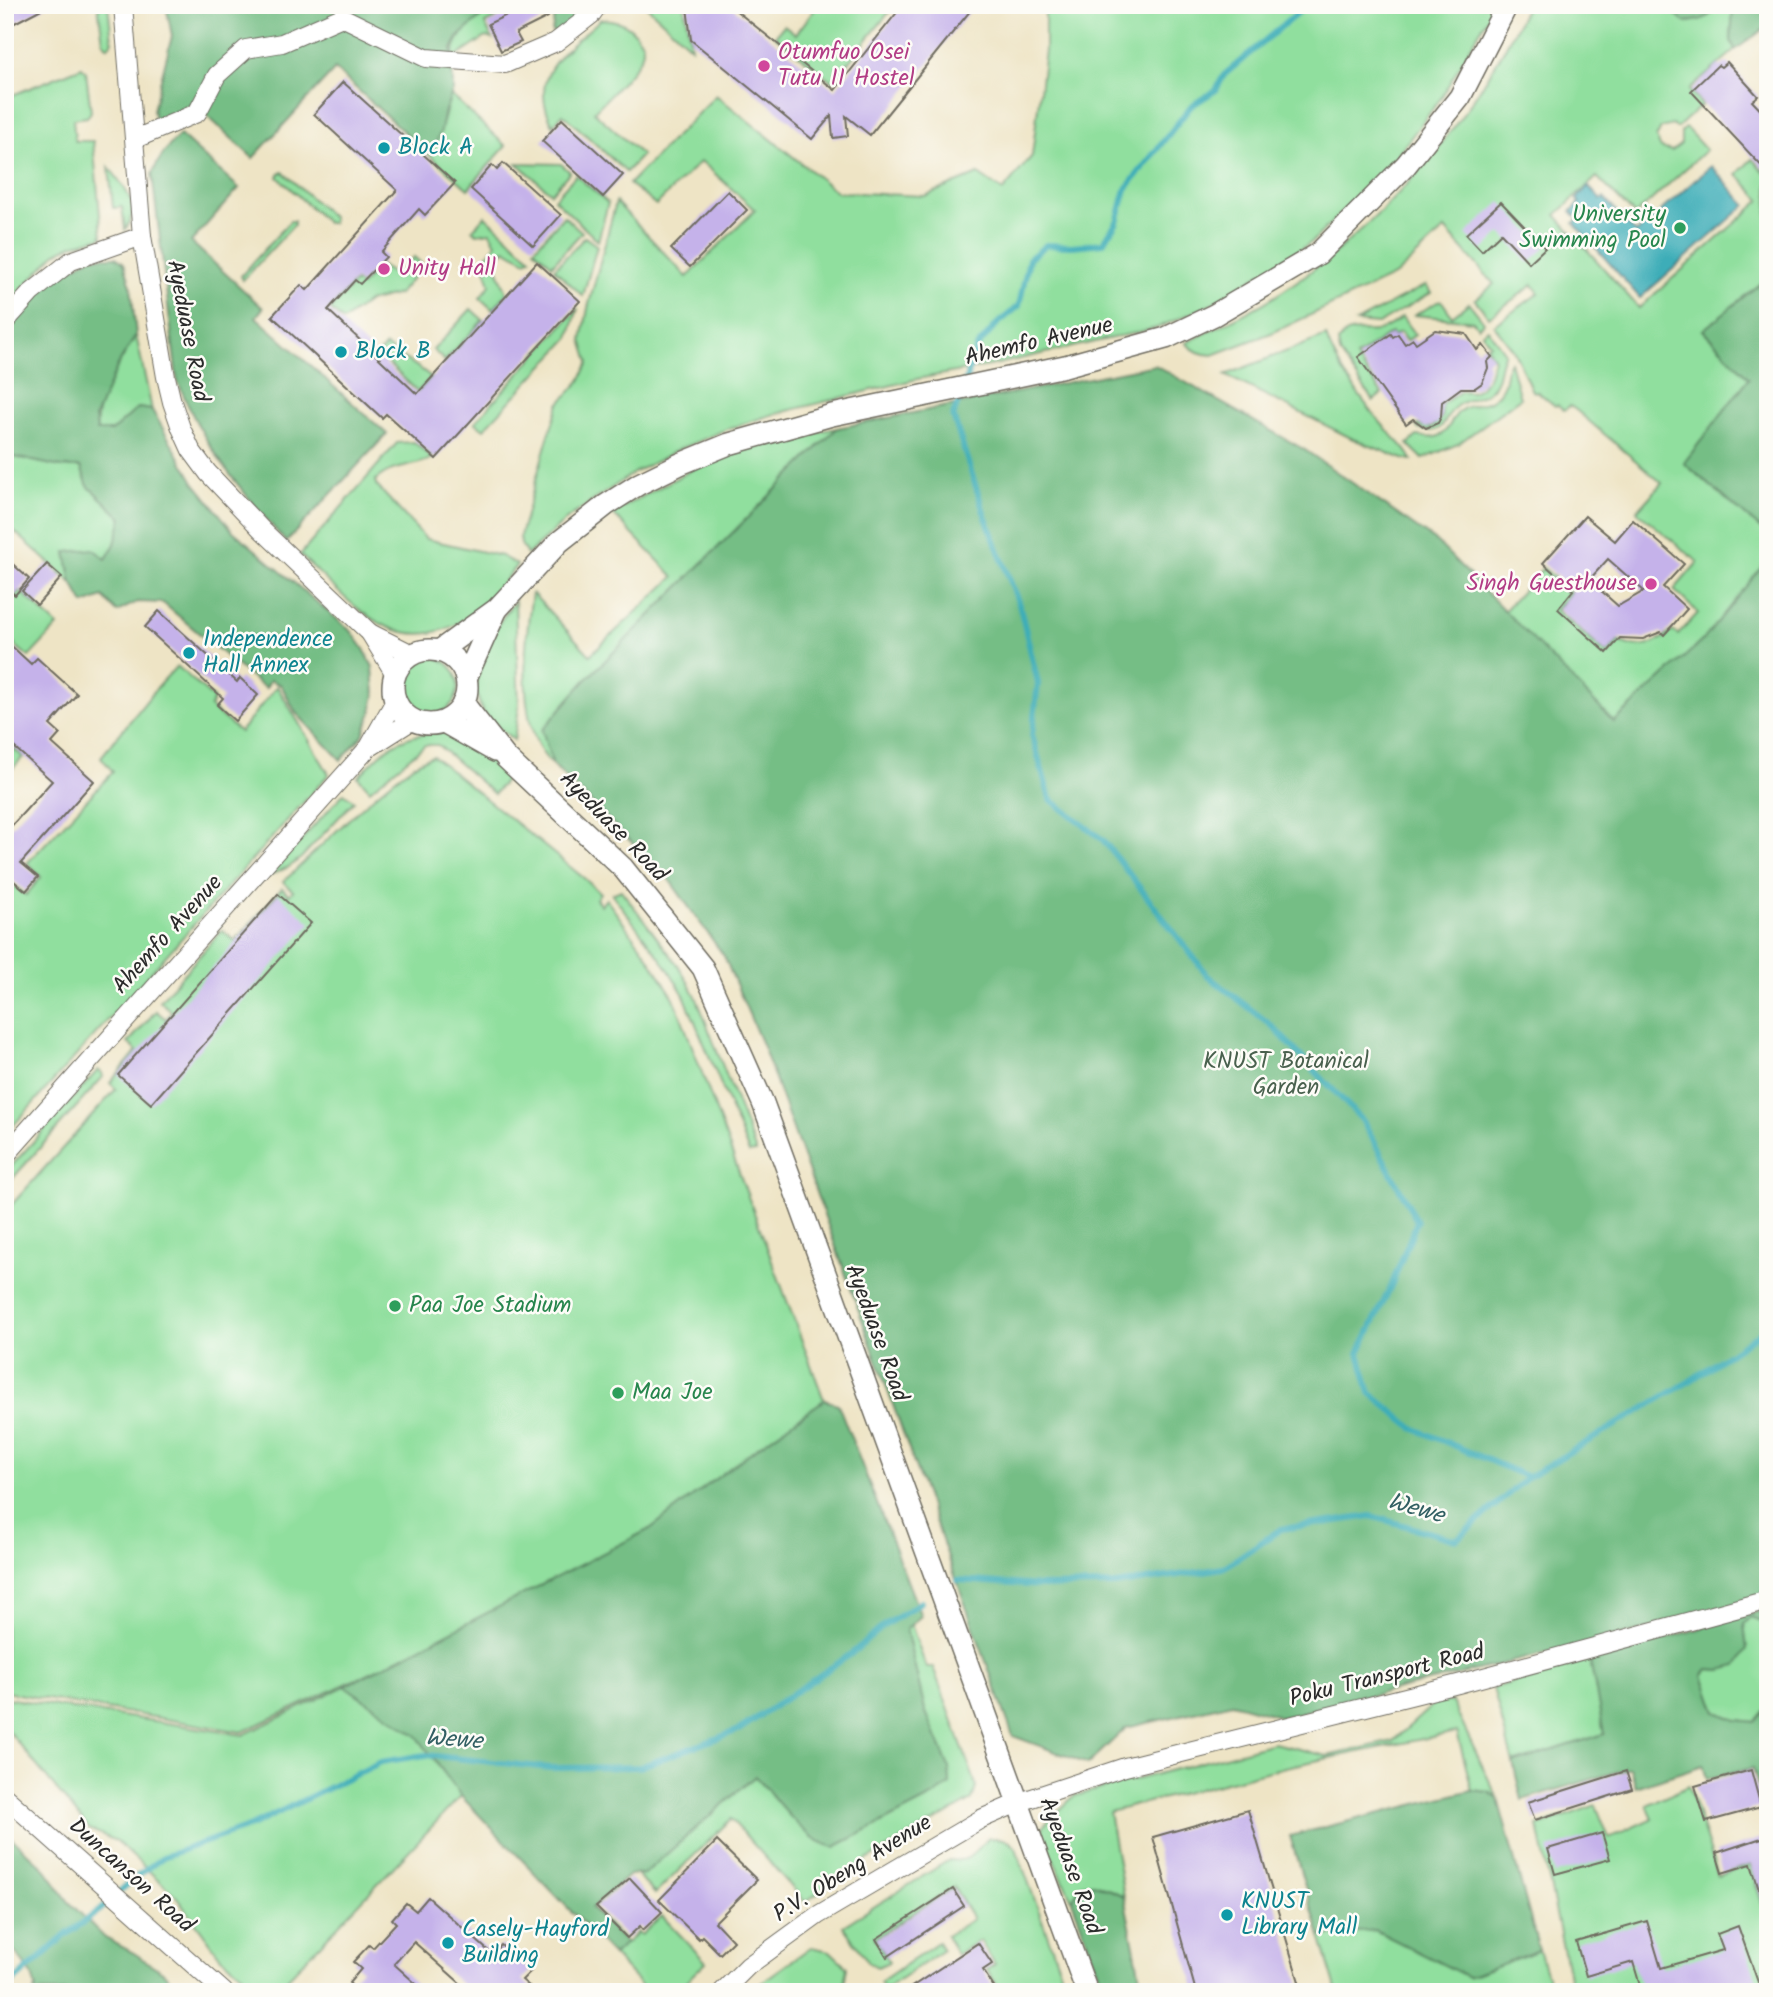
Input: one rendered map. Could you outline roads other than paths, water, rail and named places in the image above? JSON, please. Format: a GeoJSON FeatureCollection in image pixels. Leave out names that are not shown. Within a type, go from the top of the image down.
{"type":"FeatureCollection","features":[{"type":"Feature","properties":{"kind":"street","name":"Ayeduase Road"},"geometry":{"type":"LineString","coordinates":[[123,5],[142,236],[172,402],[191,450],[208,473],[261,530],[370,633],[395,674]]}},
{"type":"Feature","properties":{"kind":"street"},"geometry":{"type":"LineString","coordinates":[[135,139],[197,113],[217,75],[246,50],[282,43],[342,17],[426,58],[505,64],[556,42],[591,15],[598,5]]}},
{"type":"Feature","properties":{"kind":"street","name":"Ahemfo Avenue"},"geometry":{"type":"LineString","coordinates":[[439,651],[496,609],[559,542],[606,505],[639,484],[729,444],[832,415],[1065,366],[1166,338],[1214,315],[1318,254],[1406,165],[1460,97],[1507,5]]}},
{"type":"Feature","properties":{"kind":"street"},"geometry":{"type":"LineString","coordinates":[[5,322],[31,293],[71,261],[142,236]]}},
{"type":"Feature","properties":{"kind":"street","name":"Ahemfo Avenue"},"geometry":{"type":"LineString","coordinates":[[466,678],[496,609]]}},
{"type":"Feature","properties":{"kind":"street","name":"Ayeduase Road"},"geometry":{"type":"LineString","coordinates":[[370,633],[412,654]]}},
{"type":"Feature","properties":{"kind":"street"},"geometry":{"type":"LineString","coordinates":[[426,650],[439,651],[452,657],[461,666],[467,691],[463,704],[455,714],[444,722],[428,724],[413,720],[402,712],[395,701],[392,687],[402,662],[412,654],[426,650]]}},
{"type":"Feature","properties":{"kind":"street","name":"Ahemfo Avenue"},"geometry":{"type":"LineString","coordinates":[[5,1156],[369,747],[395,701]]}},
{"type":"Feature","properties":{"kind":"street","name":"Ayeduase Road"},"geometry":{"type":"LineString","coordinates":[[463,704],[506,758],[623,868],[703,968],[763,1103],[1020,1802],[1087,1992]]}},
{"type":"Feature","properties":{"kind":"street","name":"Ahemfo Avenue"},"geometry":{"type":"LineString","coordinates":[[369,747],[413,720]]}},
{"type":"Feature","properties":{"kind":"street","name":"Ayeduase Road"},"geometry":{"type":"LineString","coordinates":[[444,722],[506,758]]}},
{"type":"Feature","properties":{"kind":"street","name":"Poku Transport Road"},"geometry":{"type":"LineString","coordinates":[[1020,1802],[1125,1767],[1458,1684],[1768,1600]]}},
{"type":"Feature","properties":{"kind":"street","name":"Duncanson Road"},"geometry":{"type":"LineString","coordinates":[[5,1797],[224,1992]]}},
{"type":"Feature","properties":{"kind":"street","name":"P.V. Obeng Avenue"},"geometry":{"type":"LineString","coordinates":[[722,1992],[748,1966],[818,1915],[981,1819],[1020,1802]]}},
{"type":"Feature","properties":{"kind":"water","name":"University Swimming Pool"},"geometry":{"type":"Polygon","coordinates":[[[1711,166],[1746,205],[1640,298],[1574,223],[1578,219],[1571,211],[1580,203],[1577,199],[1588,186],[1601,200],[1604,198],[1636,233],[1711,166]]]}},
{"type":"Feature","properties":{"kind":"waterway"},"geometry":{"type":"LineString","coordinates":[[965,383],[977,347],[997,324],[1019,306],[1029,259],[1046,245],[1103,243],[1117,222],[1126,189],[1191,106],[1216,90],[1224,75],[1307,5]]}},
{"type":"Feature","properties":{"kind":"waterway"},"geometry":{"type":"LineString","coordinates":[[961,394],[953,416],[985,515],[1020,607],[1038,683],[1032,735],[1050,799],[1103,840],[1208,976],[1271,1025],[1363,1121],[1417,1221],[1392,1284],[1359,1353],[1370,1393],[1413,1428],[1528,1477]]}},
{"type":"Feature","properties":{"kind":"waterway","name":"Wewe"},"geometry":{"type":"LineString","coordinates":[[958,1580],[1040,1586],[1115,1585],[1223,1568],[1281,1529],[1371,1516],[1456,1540],[1528,1477],[1690,1381],[1768,1327]]}},
{"type":"Feature","properties":{"kind":"waterway","name":"Wewe"},"geometry":{"type":"LineString","coordinates":[[5,1989],[66,1935],[163,1857],[251,1826],[381,1762],[425,1755],[550,1768],[640,1767],[739,1730],[851,1654],[885,1625],[921,1602]]}},
{"type":"Feature","properties":{"kind":"place","name":"Otumfuo Osei Tutu II Hostel"},"geometry":{"type":"Point","coordinates":[764,66]}},
{"type":"Feature","properties":{"kind":"place","name":"Block A"},"geometry":{"type":"Point","coordinates":[384,148]}},
{"type":"Feature","properties":{"kind":"place","name":"University Swimming Pool"},"geometry":{"type":"Point","coordinates":[1680,228]}},
{"type":"Feature","properties":{"kind":"place","name":"Unity Hall"},"geometry":{"type":"Point","coordinates":[384,269]}},
{"type":"Feature","properties":{"kind":"place","name":"Block B"},"geometry":{"type":"Point","coordinates":[341,352]}},
{"type":"Feature","properties":{"kind":"place","name":"Singh Guesthouse"},"geometry":{"type":"Point","coordinates":[1651,584]}},
{"type":"Feature","properties":{"kind":"place","name":"Independence Hall Annex"},"geometry":{"type":"Point","coordinates":[189,653]}},
{"type":"Feature","properties":{"kind":"place","name":"Paa Joe Stadium"},"geometry":{"type":"Point","coordinates":[395,1306]}},
{"type":"Feature","properties":{"kind":"place","name":"Maa Joe"},"geometry":{"type":"Point","coordinates":[618,1393]}},
{"type":"Feature","properties":{"kind":"place","name":"KNUST Library Mall"},"geometry":{"type":"Point","coordinates":[1227,1915]}},
{"type":"Feature","properties":{"kind":"place","name":"Casely-Hayford Building"},"geometry":{"type":"Point","coordinates":[448,1943]}},
{"type":"Feature","properties":{"kind":"park label","name":"KNUST Botanical Garden"},"geometry":{"type":"Point","coordinates":[1286,1075]}}]}
